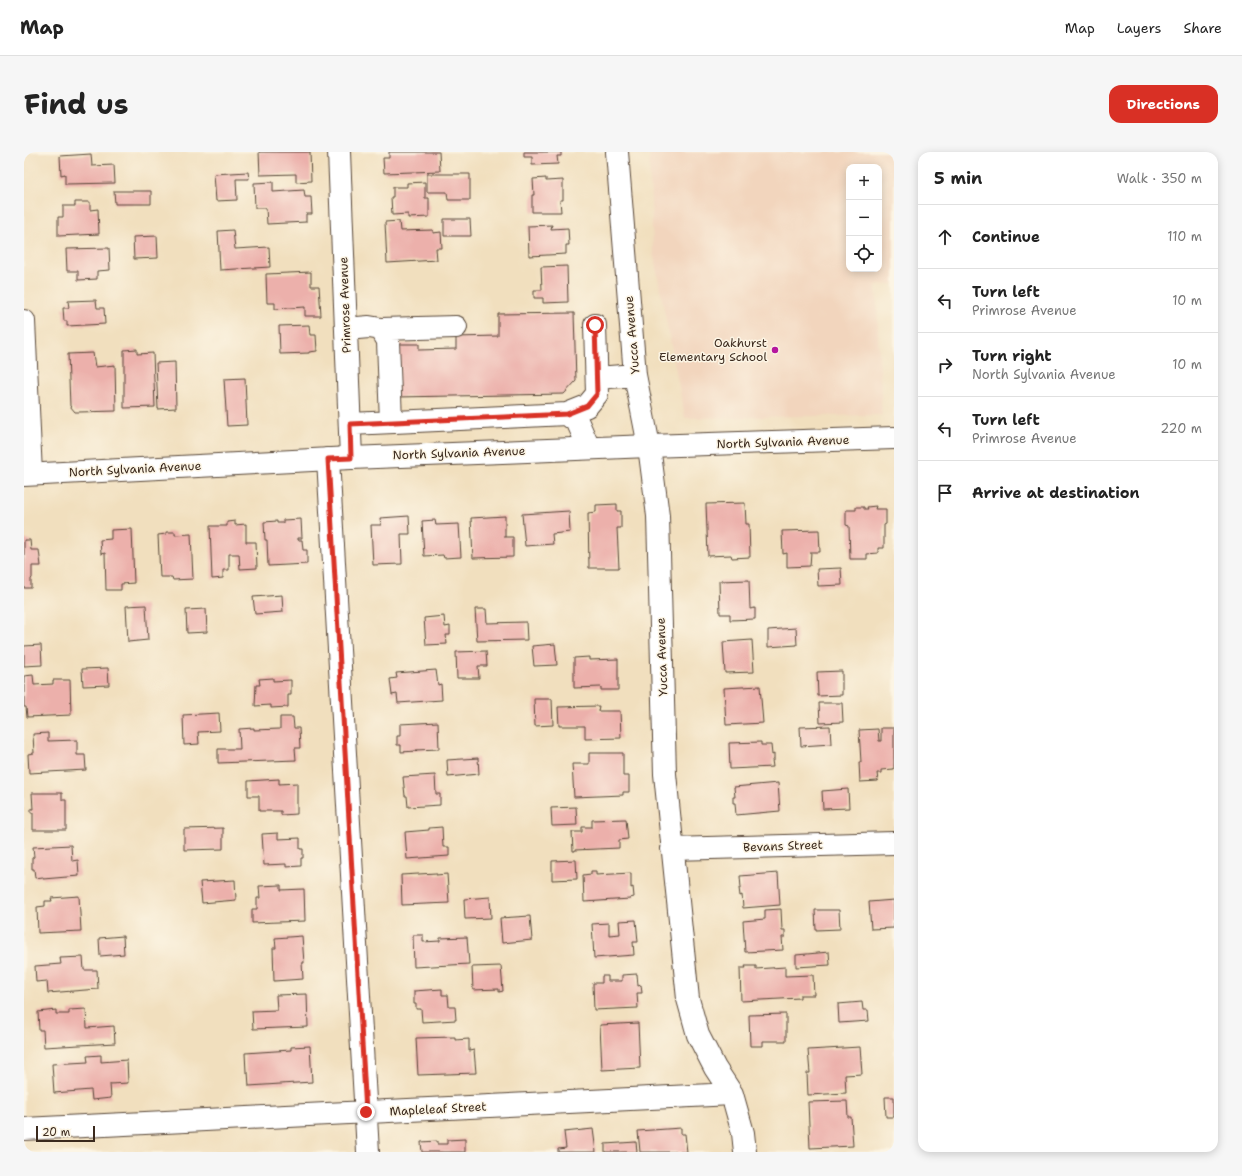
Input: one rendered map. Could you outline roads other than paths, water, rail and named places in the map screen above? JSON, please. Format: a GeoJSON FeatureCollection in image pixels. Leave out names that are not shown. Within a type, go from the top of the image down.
{"type":"FeatureCollection","features":[{"type":"Feature","properties":{"kind":"street","name":"Primrose Avenue"},"geometry":{"type":"LineString","coordinates":[[339,152],[351,458]]}},
{"type":"Feature","properties":{"kind":"street","name":"Yucca Avenue"},"geometry":{"type":"LineString","coordinates":[[617,152],[635,375],[649,446],[658,516],[665,774],[688,999],[698,1035],[715,1068],[732,1094],[743,1133],[745,1152]]}},
{"type":"Feature","properties":{"kind":"street"},"geometry":{"type":"LineString","coordinates":[[24,321],[28,474]]}},
{"type":"Feature","properties":{"kind":"street"},"geometry":{"type":"LineString","coordinates":[[350,424],[567,414],[587,406],[597,394],[595,325]]}},
{"type":"Feature","properties":{"kind":"street"},"geometry":{"type":"LineString","coordinates":[[346,329],[369,327],[381,329],[456,327]]}},
{"type":"Feature","properties":{"kind":"street"},"geometry":{"type":"LineString","coordinates":[[381,329],[388,341],[391,422]]}},
{"type":"Feature","properties":{"kind":"street"},"geometry":{"type":"LineString","coordinates":[[597,378],[635,375]]}},
{"type":"Feature","properties":{"kind":"street"},"geometry":{"type":"LineString","coordinates":[[567,414],[578,423],[589,448]]}},
{"type":"Feature","properties":{"kind":"street","name":"North Sylvania Avenue"},"geometry":{"type":"LineString","coordinates":[[28,474],[589,448],[894,438]]}},
{"type":"Feature","properties":{"kind":"street"},"geometry":{"type":"LineString","coordinates":[[328,459],[368,1152]]}},
{"type":"Feature","properties":{"kind":"street","name":"Bevans Street"},"geometry":{"type":"LineString","coordinates":[[672,849],[894,843]]}},
{"type":"Feature","properties":{"kind":"street","name":"Mapleleaf Street"},"geometry":{"type":"LineString","coordinates":[[24,1129],[732,1094]]}},
{"type":"Feature","properties":{"kind":"place","name":"Oakhurst Elementary School"},"geometry":{"type":"Point","coordinates":[775,350]}}]}
